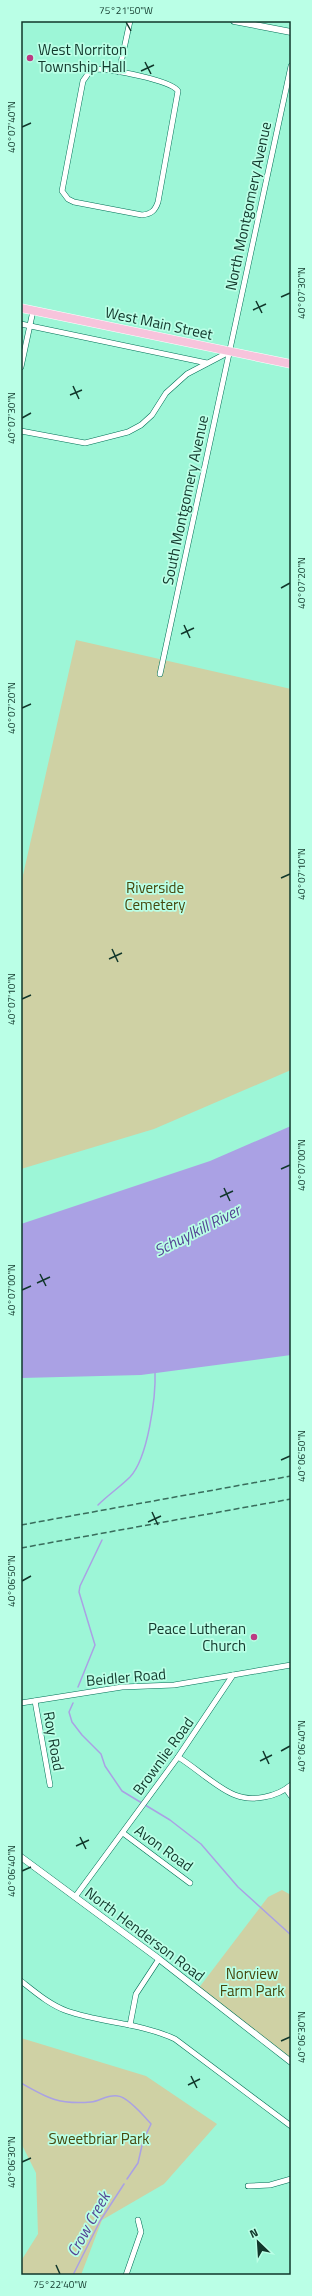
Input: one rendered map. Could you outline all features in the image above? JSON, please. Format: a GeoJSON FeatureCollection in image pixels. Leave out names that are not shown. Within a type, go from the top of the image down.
{"type":"FeatureCollection","features":[{"type":"Feature","properties":{"kind":"main road","name":"West Main Street"},"geometry":{"type":"LineString","coordinates":[[21,308],[291,364]]}},
{"type":"Feature","properties":{"kind":"street"},"geometry":{"type":"LineString","coordinates":[[119,72],[130,21]]}},
{"type":"Feature","properties":{"kind":"street"},"geometry":{"type":"LineString","coordinates":[[234,21],[291,32]]}},
{"type":"Feature","properties":{"kind":"street","name":"North Montgomery Avenue"},"geometry":{"type":"LineString","coordinates":[[229,352],[291,66]]}},
{"type":"Feature","properties":{"kind":"street"},"geometry":{"type":"LineString","coordinates":[[96,69],[119,72],[170,85],[178,91],[158,202],[156,208],[148,214],[74,202],[68,199],[62,191],[86,75],[96,69]]}},
{"type":"Feature","properties":{"kind":"street"},"geometry":{"type":"LineString","coordinates":[[21,367],[33,311]]}},
{"type":"Feature","properties":{"kind":"street"},"geometry":{"type":"LineString","coordinates":[[21,324],[207,363]]}},
{"type":"Feature","properties":{"kind":"street"},"geometry":{"type":"LineString","coordinates":[[21,431],[85,443],[128,432],[152,415],[166,393],[187,374],[229,352]]}},
{"type":"Feature","properties":{"kind":"street","name":"South Montgomery Avenue"},"geometry":{"type":"LineString","coordinates":[[160,674],[229,352]]}},
{"type":"Feature","properties":{"kind":"street"},"geometry":{"type":"LineString","coordinates":[[233,1675],[291,1665]]}},
{"type":"Feature","properties":{"kind":"street","name":"Beidler Road"},"geometry":{"type":"LineString","coordinates":[[21,1703],[119,1688],[174,1685],[233,1675]]}},
{"type":"Feature","properties":{"kind":"street","name":"Brownlie Road"},"geometry":{"type":"LineString","coordinates":[[75,1897],[178,1757],[233,1675]]}},
{"type":"Feature","properties":{"kind":"street","name":"Roy Road"},"geometry":{"type":"LineString","coordinates":[[35,1701],[50,1785]]}},
{"type":"Feature","properties":{"kind":"street"},"geometry":{"type":"LineString","coordinates":[[178,1757],[234,1795],[248,1798],[265,1798],[286,1789],[291,1785]]}},
{"type":"Feature","properties":{"kind":"street"},"geometry":{"type":"LineString","coordinates":[[286,1789],[291,1796]]}},
{"type":"Feature","properties":{"kind":"street","name":"Avon Road"},"geometry":{"type":"LineString","coordinates":[[123,1833],[190,1882]]}},
{"type":"Feature","properties":{"kind":"street","name":"North Henderson Road"},"geometry":{"type":"LineString","coordinates":[[21,1857],[159,1959],[291,2062]]}},
{"type":"Feature","properties":{"kind":"street"},"geometry":{"type":"LineString","coordinates":[[130,2025],[136,1994],[159,1959]]}},
{"type":"Feature","properties":{"kind":"street"},"geometry":{"type":"LineString","coordinates":[[21,1981],[52,2004],[68,2011],[166,2034],[181,2042],[291,2126]]}},
{"type":"Feature","properties":{"kind":"street"},"geometry":{"type":"LineString","coordinates":[[248,2186],[270,2185],[291,2179]]}},
{"type":"Feature","properties":{"kind":"street"},"geometry":{"type":"LineString","coordinates":[[126,2275],[141,2232],[138,2220]]}},
{"type":"Feature","properties":{"kind":"green space","name":"Riverside Cemetery"},"geometry":{"type":"Polygon","coordinates":[[[76,640],[291,689],[291,1070],[154,1129],[21,1169],[21,884],[76,640]]]}},
{"type":"Feature","properties":{"kind":"green space","name":"Norview Farm Park"},"geometry":{"type":"Polygon","coordinates":[[[282,1890],[291,1895],[291,2061],[198,1989],[268,1897],[282,1890]]]}},
{"type":"Feature","properties":{"kind":"green space","name":"Sweetbriar Park"},"geometry":{"type":"Polygon","coordinates":[[[21,2038],[146,2076],[217,2124],[164,2184],[102,2220],[81,2275],[21,2275],[21,2261],[38,2234],[36,2173],[21,2143],[21,2038]]]}},
{"type":"Feature","properties":{"kind":"water","name":"Schuylkill River"},"geometry":{"type":"Polygon","coordinates":[[[291,1126],[291,1355],[141,1375],[21,1378],[21,1224],[210,1161],[291,1126]]]}},
{"type":"Feature","properties":{"kind":"waterway"},"geometry":{"type":"LineString","coordinates":[[98,1505],[130,1477],[142,1456],[150,1427],[154,1396],[155,1371]]}},
{"type":"Feature","properties":{"kind":"waterway"},"geometry":{"type":"LineString","coordinates":[[78,1687],[95,1645],[79,1592],[80,1586],[102,1540]]}},
{"type":"Feature","properties":{"kind":"waterway"},"geometry":{"type":"LineString","coordinates":[[73,1703],[69,1712],[72,1722],[82,1735],[101,1754],[105,1766],[122,1791],[170,1820],[201,1844],[238,1887],[291,1935]]}},
{"type":"Feature","properties":{"kind":"waterway","name":"Crow Creek"},"geometry":{"type":"LineString","coordinates":[[21,2083],[38,2093],[62,2101],[80,2103],[118,2096],[122,2097],[136,2107],[151,2124],[143,2141],[138,2163],[127,2179]]}},
{"type":"Feature","properties":{"kind":"waterway","name":"Crow Creek"},"geometry":{"type":"LineString","coordinates":[[73,2275],[100,2221],[124,2184]]}},
{"type":"Feature","properties":{"kind":"railway"},"geometry":{"type":"LineString","coordinates":[[21,1525],[291,1476]]}},
{"type":"Feature","properties":{"kind":"railway"},"geometry":{"type":"LineString","coordinates":[[21,1548],[291,1499]]}},
{"type":"Feature","properties":{"kind":"place","name":"West Norriton Township Hall"},"geometry":{"type":"Point","coordinates":[30,58]}},
{"type":"Feature","properties":{"kind":"place","name":"Peace Lutheran Church"},"geometry":{"type":"Point","coordinates":[254,1637]}}]}
